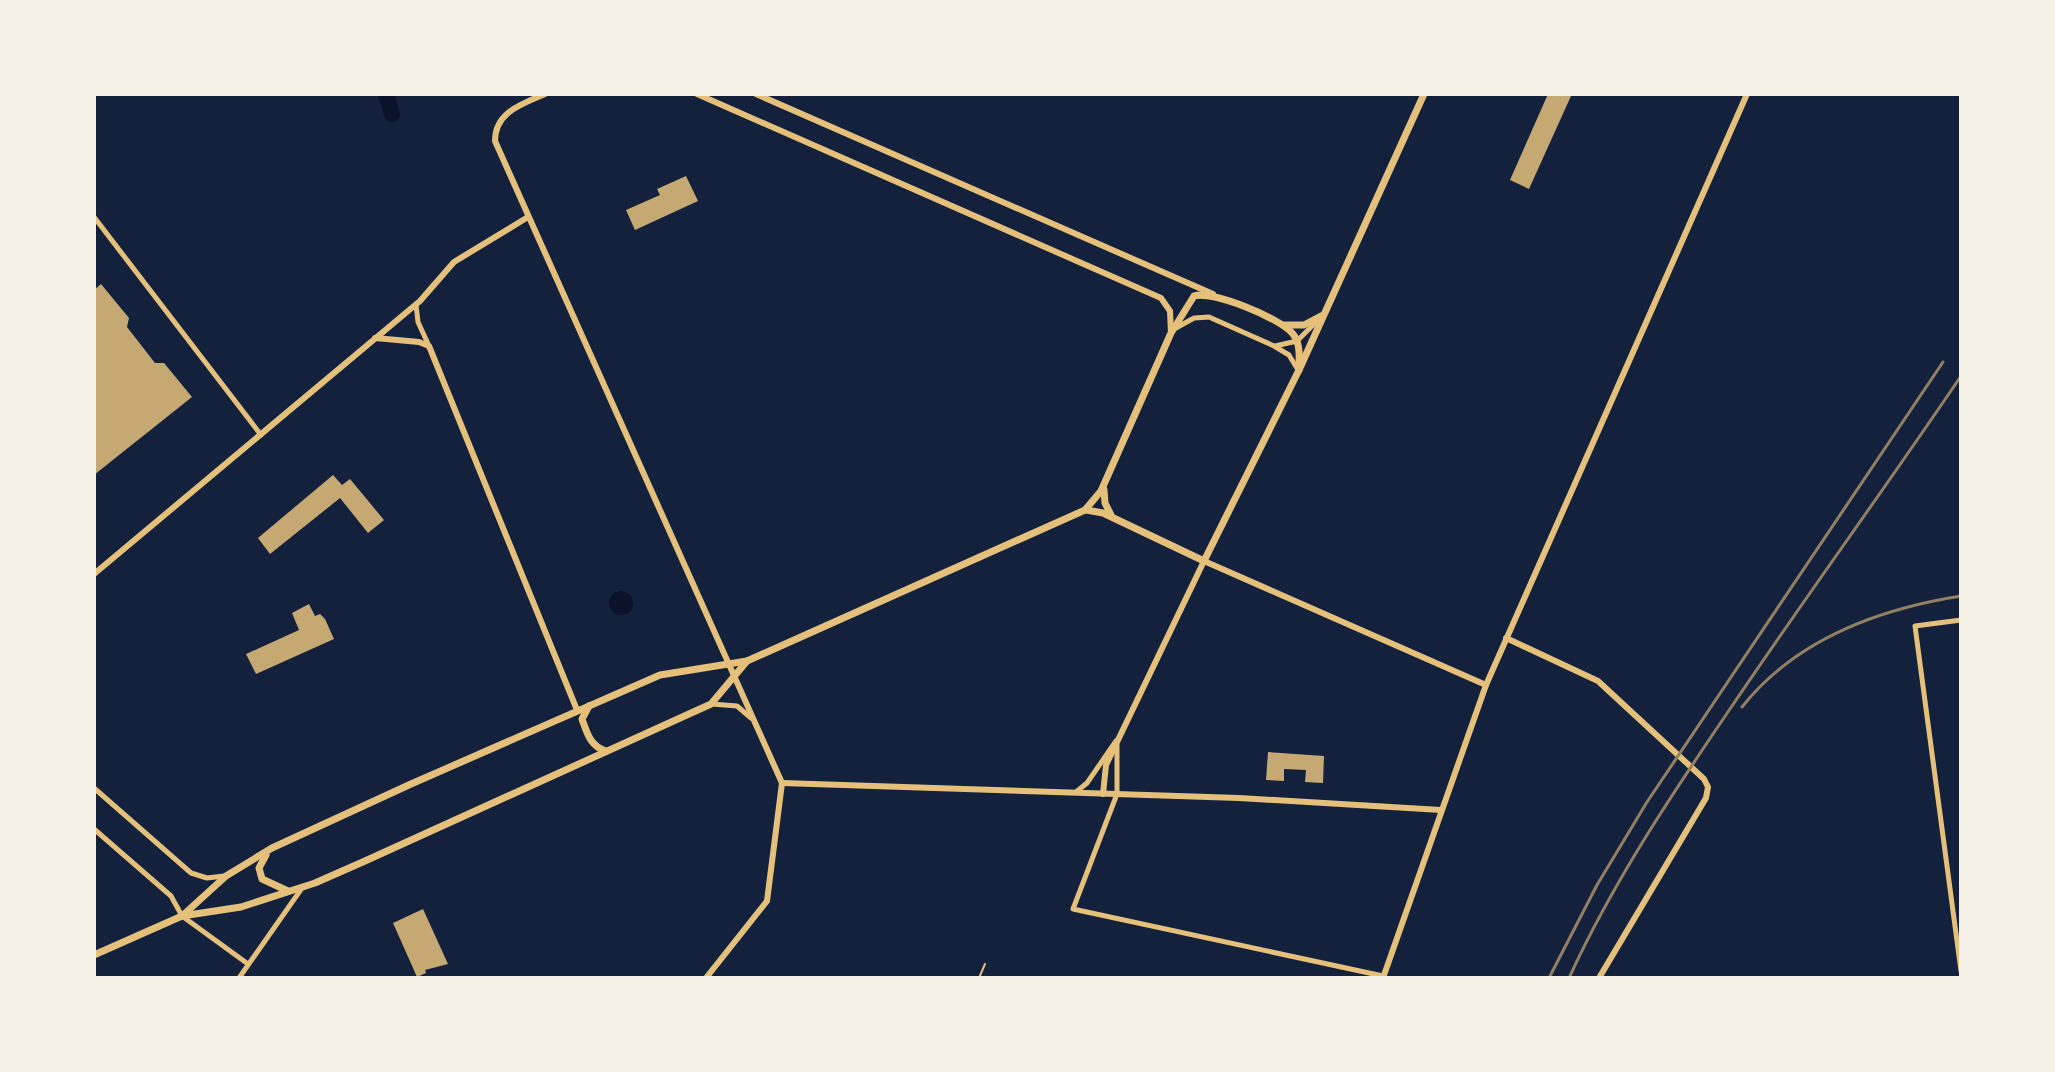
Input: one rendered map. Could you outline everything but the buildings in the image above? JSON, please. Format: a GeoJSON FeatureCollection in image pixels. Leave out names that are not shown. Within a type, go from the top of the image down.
{"type":"FeatureCollection","features":[{"type":"Feature","properties":{"kind":"main road"},"geometry":{"type":"LineString","coordinates":[[1085,510],[1113,517],[1204,561],[1299,370],[1424,94]]}},
{"type":"Feature","properties":{"kind":"main road"},"geometry":{"type":"LineString","coordinates":[[182,916],[226,876],[272,848],[590,704],[660,675],[747,661],[1085,510],[1096,499],[1106,480],[1171,333],[1191,298],[1213,294],[1283,325],[1304,325],[1323,315]]}},
{"type":"Feature","properties":{"kind":"main road"},"geometry":{"type":"LineString","coordinates":[[1283,325],[1297,341],[1299,370]]}},
{"type":"Feature","properties":{"kind":"main road"},"geometry":{"type":"LineString","coordinates":[[1106,480],[1105,503],[1113,517]]}},
{"type":"Feature","properties":{"kind":"main road"},"geometry":{"type":"LineString","coordinates":[[94,955],[182,916],[241,907],[302,888],[711,704],[747,661]]}},
{"type":"Feature","properties":{"kind":"main road"},"geometry":{"type":"LineString","coordinates":[[590,704],[582,719],[593,745],[606,751]]}},
{"type":"Feature","properties":{"kind":"main road"},"geometry":{"type":"LineString","coordinates":[[272,848],[260,863],[260,876],[271,885],[290,891]]}},
{"type":"Feature","properties":{"kind":"street"},"geometry":{"type":"LineString","coordinates":[[545,94],[505,114],[495,130],[498,151],[782,783],[767,901],[706,978]]}},
{"type":"Feature","properties":{"kind":"street"},"geometry":{"type":"LineString","coordinates":[[697,94],[1161,298],[1170,311],[1171,333]]}},
{"type":"Feature","properties":{"kind":"street"},"geometry":{"type":"LineString","coordinates":[[756,94],[1213,294]]}},
{"type":"Feature","properties":{"kind":"street"},"geometry":{"type":"LineString","coordinates":[[1117,740],[1117,794],[1073,909],[1383,977],[1486,685],[1747,94]]}},
{"type":"Feature","properties":{"kind":"street"},"geometry":{"type":"LineString","coordinates":[[94,217],[261,435]]}},
{"type":"Feature","properties":{"kind":"street"},"geometry":{"type":"LineString","coordinates":[[94,574],[417,304],[454,262],[528,217]]}},
{"type":"Feature","properties":{"kind":"street"},"geometry":{"type":"LineString","coordinates":[[417,304],[417,317],[577,710]]}},
{"type":"Feature","properties":{"kind":"street"},"geometry":{"type":"LineString","coordinates":[[1274,346],[1297,341],[1323,315]]}},
{"type":"Feature","properties":{"kind":"street"},"geometry":{"type":"LineString","coordinates":[[1171,333],[1194,318],[1209,317],[1274,346],[1289,355],[1299,370]]}},
{"type":"Feature","properties":{"kind":"street"},"geometry":{"type":"LineString","coordinates":[[375,338],[419,342],[429,346]]}},
{"type":"Feature","properties":{"kind":"street"},"geometry":{"type":"LineString","coordinates":[[1103,794],[1103,775],[1117,740],[1204,561],[1486,685]]}},
{"type":"Feature","properties":{"kind":"street"},"geometry":{"type":"LineString","coordinates":[[1961,620],[1915,626],[1961,971]]}},
{"type":"Feature","properties":{"kind":"street"},"geometry":{"type":"LineString","coordinates":[[1506,638],[1598,681],[1704,779],[1708,787],[1706,798],[1599,978]]}},
{"type":"Feature","properties":{"kind":"street"},"geometry":{"type":"LineString","coordinates":[[711,704],[737,706],[751,718]]}},
{"type":"Feature","properties":{"kind":"street"},"geometry":{"type":"LineString","coordinates":[[1071,794],[1087,783],[1117,740]]}},
{"type":"Feature","properties":{"kind":"street"},"geometry":{"type":"LineString","coordinates":[[782,783],[1117,794],[1441,810]]}},
{"type":"Feature","properties":{"kind":"street"},"geometry":{"type":"LineString","coordinates":[[94,788],[191,873],[207,878],[226,876]]}},
{"type":"Feature","properties":{"kind":"street"},"geometry":{"type":"LineString","coordinates":[[94,829],[171,896],[182,916],[248,964]]}},
{"type":"Feature","properties":{"kind":"street"},"geometry":{"type":"LineString","coordinates":[[239,978],[302,888]]}},
{"type":"Feature","properties":{"kind":"path"},"geometry":{"type":"LineString","coordinates":[[979,978],[985,964]]}},
{"type":"Feature","properties":{"kind":"water"},"geometry":{"type":"Polygon","coordinates":[[[621,591],[632,598],[633,603],[626,614],[621,615],[610,608],[609,603],[616,592],[621,591]]]}},
{"type":"Feature","properties":{"kind":"waterway"},"geometry":{"type":"LineString","coordinates":[[386,94],[392,114]]}},
{"type":"Feature","properties":{"kind":"railway"},"geometry":{"type":"LineString","coordinates":[[1549,978],[1597,885],[1647,802],[1943,362]]}},
{"type":"Feature","properties":{"kind":"railway"},"geometry":{"type":"LineString","coordinates":[[1569,978],[1624,873],[1666,805],[1961,376]]}},
{"type":"Feature","properties":{"kind":"railway"},"geometry":{"type":"LineString","coordinates":[[1742,707],[1787,663],[1841,631],[1900,609],[1961,596]]}}]}
